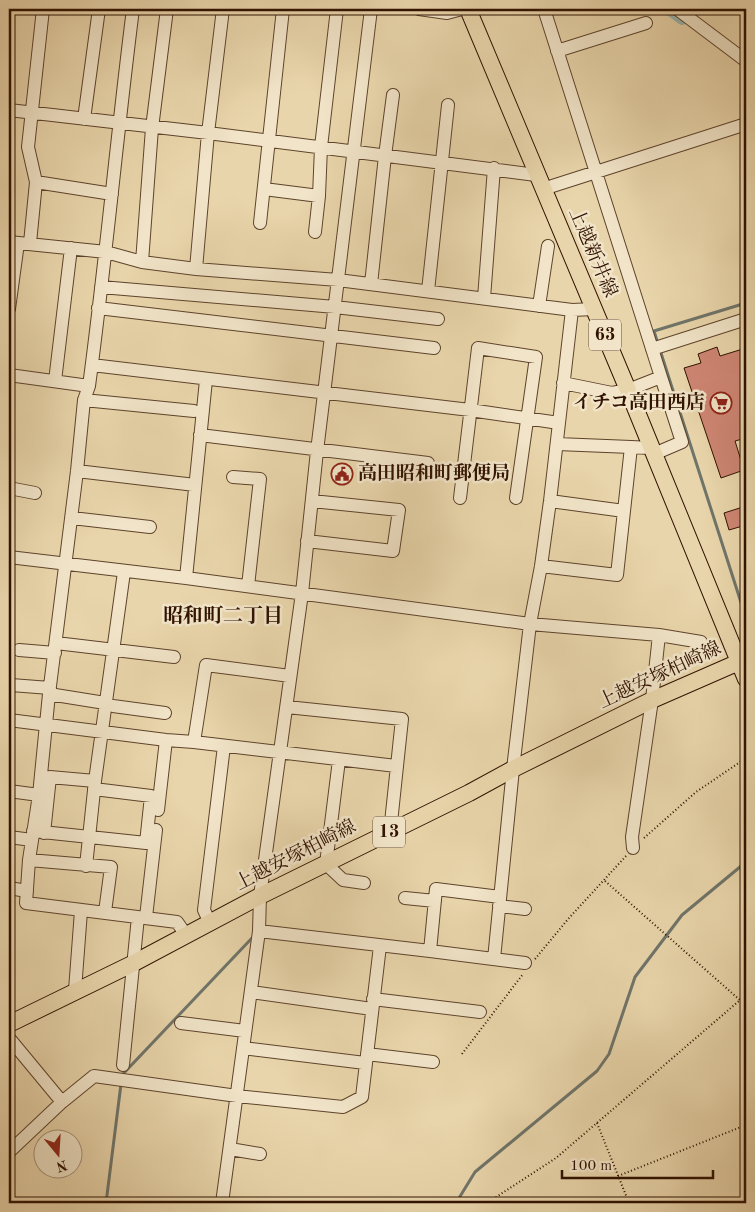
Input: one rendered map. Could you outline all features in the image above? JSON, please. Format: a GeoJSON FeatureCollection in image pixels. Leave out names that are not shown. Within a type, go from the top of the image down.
{"type":"FeatureCollection","features":[{"type":"Feature","properties":{"kind":"main road","name":"上越新井線"},"geometry":{"type":"LineString","coordinates":[[468,9],[743,662],[746,679]]}},
{"type":"Feature","properties":{"kind":"main road","name":"上越安塚柏崎線"},"geometry":{"type":"LineString","coordinates":[[9,1024],[132,964],[260,896],[469,793],[513,768],[652,700],[743,662]]}},
{"type":"Feature","properties":{"kind":"street"},"geometry":{"type":"LineString","coordinates":[[9,309],[19,242],[36,182],[28,147],[43,9]]}},
{"type":"Feature","properties":{"kind":"street"},"geometry":{"type":"LineString","coordinates":[[84,119],[99,9]]}},
{"type":"Feature","properties":{"kind":"street"},"geometry":{"type":"LineString","coordinates":[[36,834],[46,724],[72,518],[84,400],[89,386],[106,252],[132,9]]}},
{"type":"Feature","properties":{"kind":"street"},"geometry":{"type":"LineString","coordinates":[[142,262],[152,128],[167,9]]}},
{"type":"Feature","properties":{"kind":"street"},"geometry":{"type":"LineString","coordinates":[[196,269],[208,133],[223,9]]}},
{"type":"Feature","properties":{"kind":"street"},"geometry":{"type":"LineString","coordinates":[[260,223],[283,9]]}},
{"type":"Feature","properties":{"kind":"street"},"geometry":{"type":"LineString","coordinates":[[316,232],[320,196],[321,147],[337,9]]}},
{"type":"Feature","properties":{"kind":"street"},"geometry":{"type":"LineString","coordinates":[[222,1203],[259,931],[260,896],[302,593],[317,451],[371,9]]}},
{"type":"Feature","properties":{"kind":"street"},"geometry":{"type":"LineString","coordinates":[[420,9],[447,13],[462,9]]}},
{"type":"Feature","properties":{"kind":"street"},"geometry":{"type":"LineString","coordinates":[[544,9],[682,442],[653,451],[631,447],[557,444]]}},
{"type":"Feature","properties":{"kind":"street"},"geometry":{"type":"LineString","coordinates":[[677,9],[746,60]]}},
{"type":"Feature","properties":{"kind":"street"},"geometry":{"type":"LineString","coordinates":[[557,51],[646,23]]}},
{"type":"Feature","properties":{"kind":"street"},"geometry":{"type":"LineString","coordinates":[[372,284],[393,95]]}},
{"type":"Feature","properties":{"kind":"street"},"geometry":{"type":"LineString","coordinates":[[428,291],[440,163],[448,105]]}},
{"type":"Feature","properties":{"kind":"street"},"geometry":{"type":"LineString","coordinates":[[9,110],[494,168],[540,182],[595,173],[746,124]]}},
{"type":"Feature","properties":{"kind":"street"},"geometry":{"type":"LineString","coordinates":[[484,298],[494,168]]}},
{"type":"Feature","properties":{"kind":"street"},"geometry":{"type":"LineString","coordinates":[[36,182],[112,194]]}},
{"type":"Feature","properties":{"kind":"street"},"geometry":{"type":"LineString","coordinates":[[264,190],[320,196]]}},
{"type":"Feature","properties":{"kind":"street"},"geometry":{"type":"LineString","coordinates":[[19,242],[106,252],[142,262],[196,269],[338,280],[572,310],[594,309]]}},
{"type":"Feature","properties":{"kind":"street"},"geometry":{"type":"LineString","coordinates":[[539,306],[548,246]]}},
{"type":"Feature","properties":{"kind":"street"},"geometry":{"type":"LineString","coordinates":[[55,381],[70,248]]}},
{"type":"Feature","properties":{"kind":"street"},"geometry":{"type":"LineString","coordinates":[[101,287],[335,307],[438,319]]}},
{"type":"Feature","properties":{"kind":"street"},"geometry":{"type":"LineString","coordinates":[[98,308],[434,348]]}},
{"type":"Feature","properties":{"kind":"street"},"geometry":{"type":"LineString","coordinates":[[494,959],[513,768],[530,624],[550,502],[572,310]]}},
{"type":"Feature","properties":{"kind":"street"},"geometry":{"type":"LineString","coordinates":[[652,349],[746,319]]}},
{"type":"Feature","properties":{"kind":"street"},"geometry":{"type":"LineString","coordinates":[[460,498],[478,348],[536,357],[516,498]]}},
{"type":"Feature","properties":{"kind":"street"},"geometry":{"type":"LineString","coordinates":[[92,365],[470,410],[559,423]]}},
{"type":"Feature","properties":{"kind":"street"},"geometry":{"type":"LineString","coordinates":[[9,375],[89,386]]}},
{"type":"Feature","properties":{"kind":"street"},"geometry":{"type":"LineString","coordinates":[[563,383],[612,393],[628,390],[661,377]]}},
{"type":"Feature","properties":{"kind":"street"},"geometry":{"type":"LineString","coordinates":[[186,578],[206,380]]}},
{"type":"Feature","properties":{"kind":"street"},"geometry":{"type":"LineString","coordinates":[[84,400],[194,412]]}},
{"type":"Feature","properties":{"kind":"street"},"geometry":{"type":"LineString","coordinates":[[200,436],[428,463]]}},
{"type":"Feature","properties":{"kind":"street"},"geometry":{"type":"LineString","coordinates":[[541,566],[617,575],[631,447]]}},
{"type":"Feature","properties":{"kind":"street"},"geometry":{"type":"LineString","coordinates":[[77,470],[195,485]]}},
{"type":"Feature","properties":{"kind":"street"},"geometry":{"type":"LineString","coordinates":[[233,477],[260,480],[248,586]]}},
{"type":"Feature","properties":{"kind":"street"},"geometry":{"type":"LineString","coordinates":[[9,488],[35,493]]}},
{"type":"Feature","properties":{"kind":"street"},"geometry":{"type":"LineString","coordinates":[[307,541],[393,551],[399,510],[312,501]]}},
{"type":"Feature","properties":{"kind":"street"},"geometry":{"type":"LineString","coordinates":[[550,502],[624,511]]}},
{"type":"Feature","properties":{"kind":"street"},"geometry":{"type":"LineString","coordinates":[[72,518],[150,527]]}},
{"type":"Feature","properties":{"kind":"street"},"geometry":{"type":"LineString","coordinates":[[9,557],[186,578],[530,624],[659,635],[701,642]]}},
{"type":"Feature","properties":{"kind":"street"},"geometry":{"type":"LineString","coordinates":[[86,866],[105,703],[124,572]]}},
{"type":"Feature","properties":{"kind":"street"},"geometry":{"type":"LineString","coordinates":[[633,848],[632,837],[652,700],[659,635]]}},
{"type":"Feature","properties":{"kind":"street"},"geometry":{"type":"LineString","coordinates":[[19,650],[56,648],[112,649],[174,657]]}},
{"type":"Feature","properties":{"kind":"street"},"geometry":{"type":"LineString","coordinates":[[194,742],[201,664],[290,676]]}},
{"type":"Feature","properties":{"kind":"street"},"geometry":{"type":"LineString","coordinates":[[11,685],[50,691],[113,706],[165,713]]}},
{"type":"Feature","properties":{"kind":"street"},"geometry":{"type":"LineString","coordinates":[[287,707],[402,720],[390,832]]}},
{"type":"Feature","properties":{"kind":"street"},"geometry":{"type":"LineString","coordinates":[[9,720],[396,766]]}},
{"type":"Feature","properties":{"kind":"street"},"geometry":{"type":"LineString","coordinates":[[123,1065],[132,964],[142,917],[166,740]]}},
{"type":"Feature","properties":{"kind":"street"},"geometry":{"type":"LineString","coordinates":[[210,923],[204,910],[224,746]]}},
{"type":"Feature","properties":{"kind":"street"},"geometry":{"type":"LineString","coordinates":[[339,760],[326,864],[344,880],[364,883]]}},
{"type":"Feature","properties":{"kind":"street"},"geometry":{"type":"LineString","coordinates":[[9,837],[36,834],[90,836],[146,842],[151,796],[50,777],[36,834],[29,860],[26,903],[177,922],[186,934]]}},
{"type":"Feature","properties":{"kind":"street"},"geometry":{"type":"LineString","coordinates":[[9,790],[39,795]]}},
{"type":"Feature","properties":{"kind":"street"},"geometry":{"type":"LineString","coordinates":[[29,860],[111,868],[106,912]]}},
{"type":"Feature","properties":{"kind":"street"},"geometry":{"type":"LineString","coordinates":[[9,888],[27,891]]}},
{"type":"Feature","properties":{"kind":"street"},"geometry":{"type":"LineString","coordinates":[[430,950],[436,890],[499,901],[525,909]]}},
{"type":"Feature","properties":{"kind":"street"},"geometry":{"type":"LineString","coordinates":[[405,898],[435,901]]}},
{"type":"Feature","properties":{"kind":"street"},"geometry":{"type":"LineString","coordinates":[[76,990],[81,911]]}},
{"type":"Feature","properties":{"kind":"street"},"geometry":{"type":"LineString","coordinates":[[259,931],[380,946],[430,950],[494,959],[525,968]]}},
{"type":"Feature","properties":{"kind":"street"},"geometry":{"type":"LineString","coordinates":[[11,1145],[94,1076],[237,1096],[342,1107],[362,1097],[380,946]]}},
{"type":"Feature","properties":{"kind":"street"},"geometry":{"type":"LineString","coordinates":[[251,992],[480,1012]]}},
{"type":"Feature","properties":{"kind":"street"},"geometry":{"type":"LineString","coordinates":[[181,1023],[245,1031]]}},
{"type":"Feature","properties":{"kind":"street"},"geometry":{"type":"LineString","coordinates":[[9,1038],[62,1102]]}},
{"type":"Feature","properties":{"kind":"street"},"geometry":{"type":"LineString","coordinates":[[243,1048],[366,1059],[433,1062]]}},
{"type":"Feature","properties":{"kind":"street"},"geometry":{"type":"LineString","coordinates":[[230,1149],[260,1154]]}},
{"type":"Feature","properties":{"kind":"path"},"geometry":{"type":"LineString","coordinates":[[605,880],[741,1001],[746,1014]]}},
{"type":"Feature","properties":{"kind":"path"},"geometry":{"type":"LineString","coordinates":[[462,1054],[525,968]]}},
{"type":"Feature","properties":{"kind":"path"},"geometry":{"type":"LineString","coordinates":[[487,1203],[556,1158],[746,995]]}},
{"type":"Feature","properties":{"kind":"path"},"geometry":{"type":"LineString","coordinates":[[597,1123],[629,1203]]}},
{"type":"Feature","properties":{"kind":"path"},"geometry":{"type":"LineString","coordinates":[[618,1176],[746,1125]]}},
{"type":"Feature","properties":{"kind":"building","name":"イチコ高田西店"},"geometry":{"type":"Polygon","coordinates":[[[717,347],[720,356],[746,348],[746,438],[735,441],[744,470],[721,478],[684,368],[701,363],[698,354],[717,347]]]}},
{"type":"Feature","properties":{"kind":"building"},"geometry":{"type":"Polygon","coordinates":[[[746,506],[746,525],[729,530],[724,513],[746,506]]]}},
{"type":"Feature","properties":{"kind":"waterway"},"geometry":{"type":"LineString","coordinates":[[667,9],[682,20]]}},
{"type":"Feature","properties":{"kind":"waterway"},"geometry":{"type":"LineString","coordinates":[[658,344],[654,331],[746,303]]}},
{"type":"Feature","properties":{"kind":"waterway"},"geometry":{"type":"LineString","coordinates":[[660,350],[746,618]]}},
{"type":"Feature","properties":{"kind":"waterway"},"geometry":{"type":"LineString","coordinates":[[456,1203],[475,1172],[597,1071],[609,1054],[635,977],[682,915],[746,862]]}},
{"type":"Feature","properties":{"kind":"waterway"},"geometry":{"type":"LineString","coordinates":[[122,1077],[252,938]]}},
{"type":"Feature","properties":{"kind":"waterway"},"geometry":{"type":"LineString","coordinates":[[106,1203],[121,1084]]}},
{"type":"Feature","properties":{"kind":"place","name":"イチコ高田西店"},"geometry":{"type":"Point","coordinates":[721,403]}},
{"type":"Feature","properties":{"kind":"place","name":"高田昭和町郵便局"},"geometry":{"type":"Point","coordinates":[342,474]}},
{"type":"Feature","properties":{"kind":"district","name":"昭和町二丁目"},"geometry":{"type":"Point","coordinates":[223,617]}}]}
